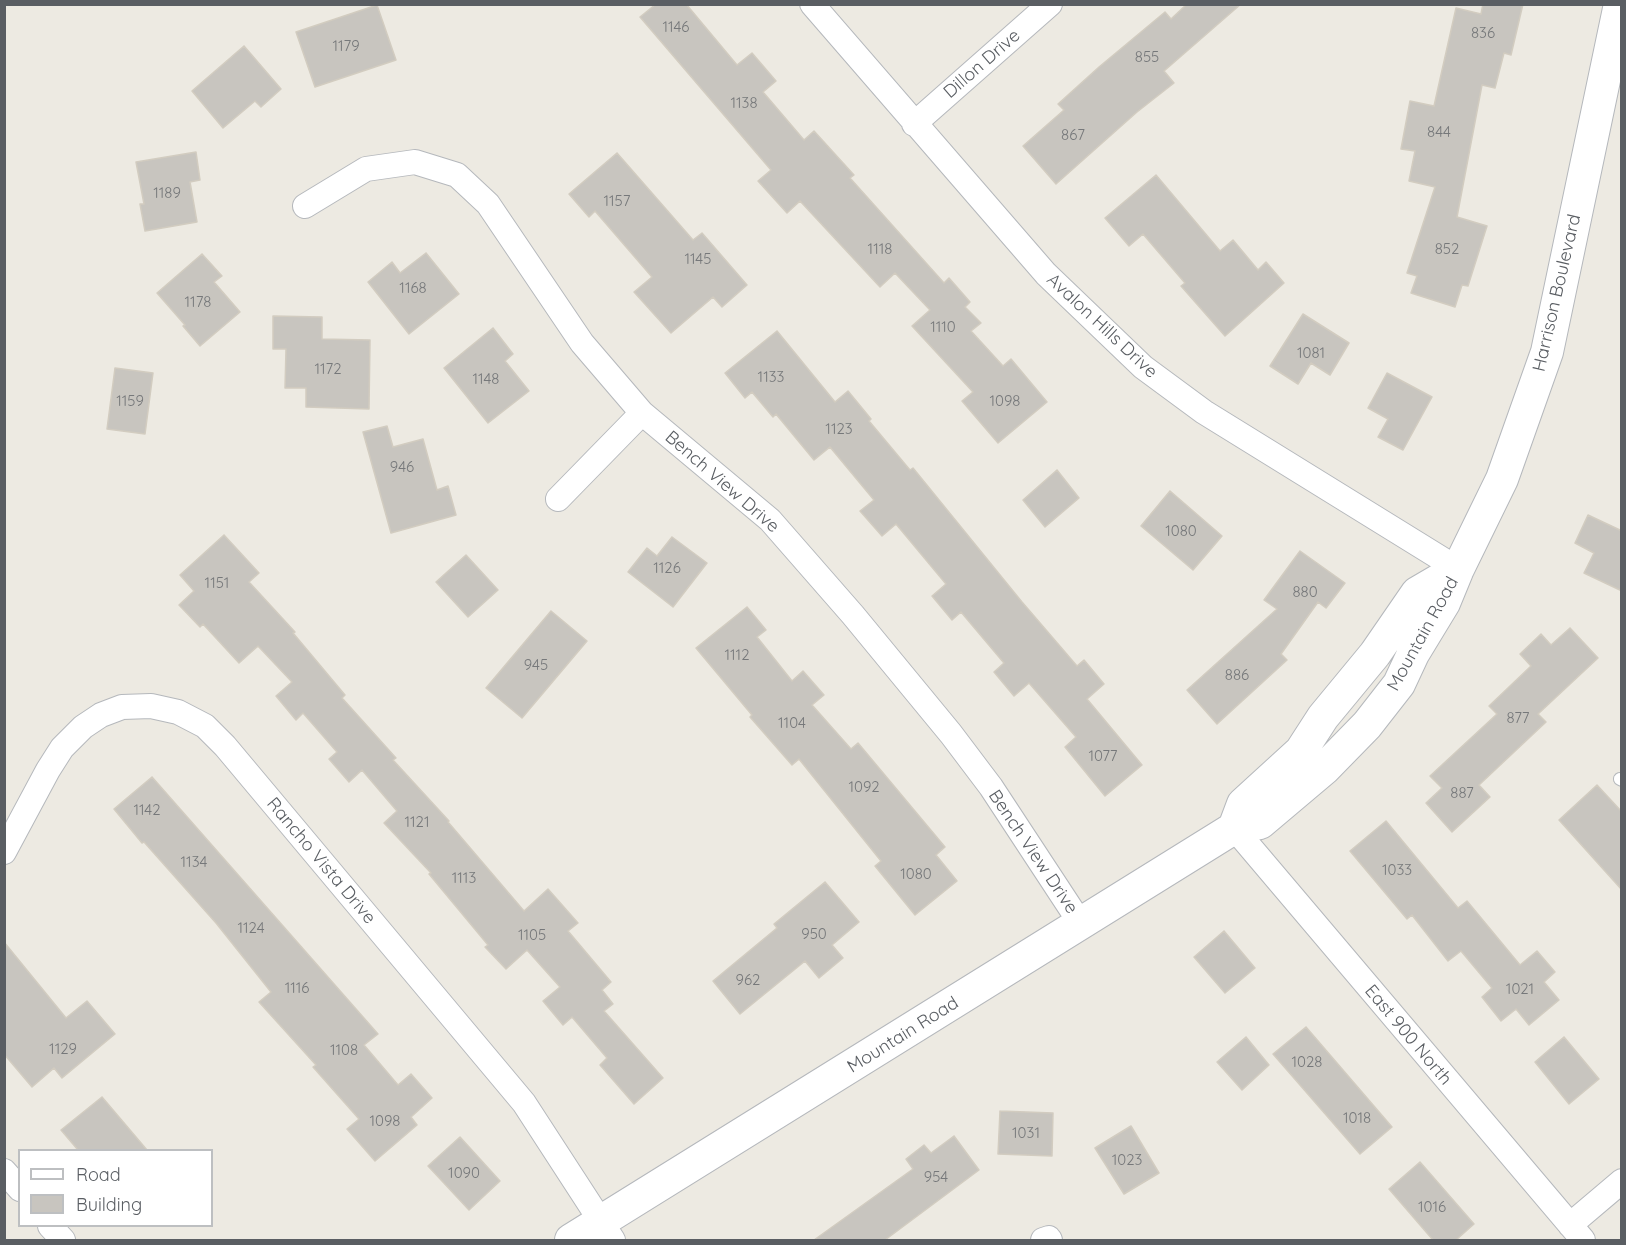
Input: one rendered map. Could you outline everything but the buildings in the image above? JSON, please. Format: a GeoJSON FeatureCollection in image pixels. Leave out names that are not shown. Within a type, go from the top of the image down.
{"type":"FeatureCollection","features":[{"type":"Feature","properties":{"kind":"street","name":"Avalon Hills Drive"},"geometry":{"type":"LineString","coordinates":[[812,4],[1046,274],[1143,367],[1204,412],[1458,569]]}},
{"type":"Feature","properties":{"kind":"street","name":"Dillon Drive"},"geometry":{"type":"LineString","coordinates":[[914,124],[1050,4]]}},
{"type":"Feature","properties":{"kind":"street","name":"Harrison Boulevard"},"geometry":{"type":"LineString","coordinates":[[1458,569],[1502,479],[1547,352],[1620,4]]}},
{"type":"Feature","properties":{"kind":"street","name":"Bench View Drive"},"geometry":{"type":"LineString","coordinates":[[305,206],[366,169],[415,162],[458,175],[488,204],[582,343],[642,413],[770,520],[853,615],[951,734],[991,787],[1081,924]]}},
{"type":"Feature","properties":{"kind":"street"},"geometry":{"type":"LineString","coordinates":[[558,499],[642,413]]}},
{"type":"Feature","properties":{"kind":"street","name":"Mountain Road"},"geometry":{"type":"LineString","coordinates":[[571,1240],[608,1231],[1081,924],[1234,828],[1243,804],[1301,751],[1323,717],[1375,654],[1417,593],[1458,569]]}},
{"type":"Feature","properties":{"kind":"street","name":"Rancho Vista Drive"},"geometry":{"type":"LineString","coordinates":[[4,852],[48,770],[62,748],[83,726],[101,715],[122,707],[151,706],[178,712],[205,726],[225,746],[524,1103],[608,1231]]}},
{"type":"Feature","properties":{"kind":"street","name":"East 900 North"},"geometry":{"type":"LineString","coordinates":[[1234,828],[1576,1233]]}},
{"type":"Feature","properties":{"kind":"street"},"geometry":{"type":"LineString","coordinates":[[4,1171],[18,1187]]}},
{"type":"Feature","properties":{"kind":"street"},"geometry":{"type":"LineString","coordinates":[[1576,1233],[1622,1181]]}},
{"type":"Feature","properties":{"kind":"street"},"geometry":{"type":"LineString","coordinates":[[51,1227],[63,1240]]}}]}
